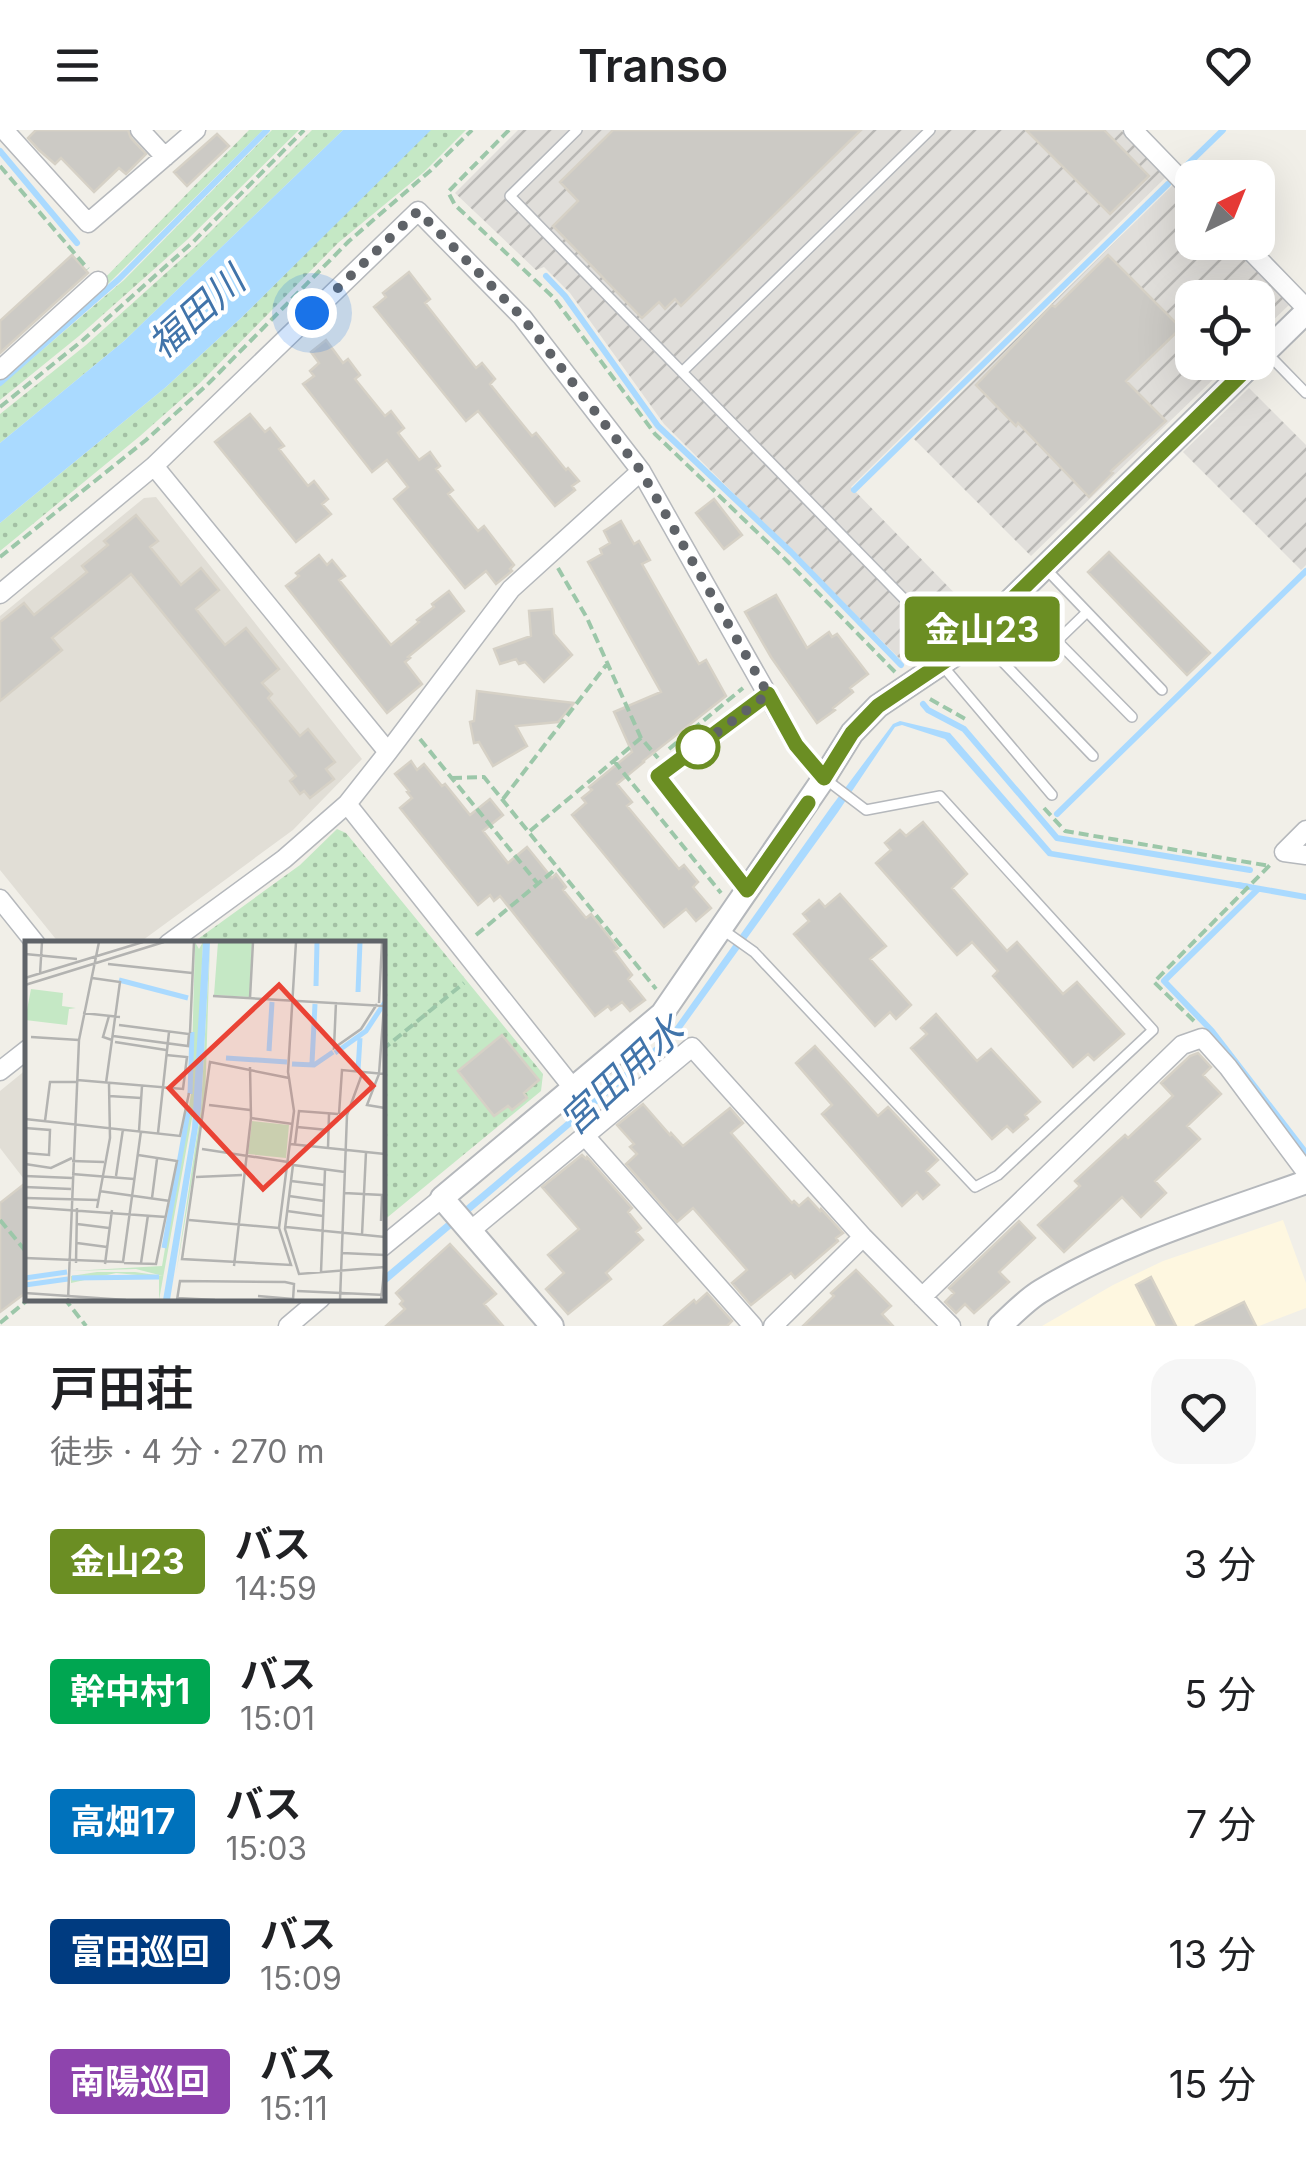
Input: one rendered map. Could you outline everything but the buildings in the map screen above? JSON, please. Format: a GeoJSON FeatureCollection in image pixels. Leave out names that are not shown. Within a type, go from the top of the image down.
{"type":"FeatureCollection","features":[{"type":"Feature","properties":{"kind":"street"},"geometry":{"type":"LineString","coordinates":[[4,130],[88,223],[196,130]]}},
{"type":"Feature","properties":{"kind":"street"},"geometry":{"type":"LineString","coordinates":[[140,130],[165,157]]}},
{"type":"Feature","properties":{"kind":"street"},"geometry":{"type":"LineString","coordinates":[[1132,130],[1175,174]]}},
{"type":"Feature","properties":{"kind":"street"},"geometry":{"type":"LineString","coordinates":[[0,594],[154,466],[418,211],[522,317],[641,471],[796,745],[831,783]]}},
{"type":"Feature","properties":{"kind":"street"},"geometry":{"type":"LineString","coordinates":[[1259,260],[1306,310],[1275,342]]}},
{"type":"Feature","properties":{"kind":"street"},"geometry":{"type":"LineString","coordinates":[[0,370],[98,281]]}},
{"type":"Feature","properties":{"kind":"street"},"geometry":{"type":"LineString","coordinates":[[457,1216],[573,1088],[662,1014],[728,933],[736,894],[831,783],[852,733],[878,706],[949,659],[1237,380]]}},
{"type":"Feature","properties":{"kind":"street"},"geometry":{"type":"LineString","coordinates":[[154,466],[388,752]]}},
{"type":"Feature","properties":{"kind":"street"},"geometry":{"type":"LineString","coordinates":[[172,941],[284,859],[347,804],[511,589],[641,471]]}},
{"type":"Feature","properties":{"kind":"street"},"geometry":{"type":"LineString","coordinates":[[347,804],[573,1088]]}},
{"type":"Feature","properties":{"kind":"street"},"geometry":{"type":"LineString","coordinates":[[1306,830],[1284,852],[1306,855]]}},
{"type":"Feature","properties":{"kind":"street"},"geometry":{"type":"LineString","coordinates":[[0,899],[34,941]]}},
{"type":"Feature","properties":{"kind":"street"},"geometry":{"type":"LineString","coordinates":[[922,1297],[1182,1045],[1202,1038],[1306,1172]]}},
{"type":"Feature","properties":{"kind":"street"},"geometry":{"type":"LineString","coordinates":[[385,1247],[457,1216],[586,1136],[692,1047],[863,1237],[951,1326]]}},
{"type":"Feature","properties":{"kind":"street"},"geometry":{"type":"LineString","coordinates":[[0,1072],[25,1052]]}},
{"type":"Feature","properties":{"kind":"street"},"geometry":{"type":"LineString","coordinates":[[586,1136],[752,1326]]}},
{"type":"Feature","properties":{"kind":"street"},"geometry":{"type":"LineString","coordinates":[[1000,1326],[1038,1293],[1107,1257],[1170,1230],[1306,1182]]}},
{"type":"Feature","properties":{"kind":"street"},"geometry":{"type":"LineString","coordinates":[[457,1216],[552,1326]]}},
{"type":"Feature","properties":{"kind":"street"},"geometry":{"type":"LineString","coordinates":[[772,1326],[863,1237]]}},
{"type":"Feature","properties":{"kind":"street"},"geometry":{"type":"LineString","coordinates":[[288,1326],[319,1301]]}},
{"type":"Feature","properties":{"kind":"lane"},"geometry":{"type":"LineString","coordinates":[[577,130],[510,196],[682,372],[949,659],[1052,796]]}},
{"type":"Feature","properties":{"kind":"lane"},"geometry":{"type":"LineString","coordinates":[[682,372],[930,130]]}},
{"type":"Feature","properties":{"kind":"lane"},"geometry":{"type":"LineString","coordinates":[[1275,370],[1306,393]]}},
{"type":"Feature","properties":{"kind":"lane"},"geometry":{"type":"LineString","coordinates":[[1045,568],[1162,690]]}},
{"type":"Feature","properties":{"kind":"lane"},"geometry":{"type":"LineString","coordinates":[[1087,612],[1057,641],[1132,718]]}},
{"type":"Feature","properties":{"kind":"lane"},"geometry":{"type":"LineString","coordinates":[[976,634],[1093,756]]}},
{"type":"Feature","properties":{"kind":"lane"},"geometry":{"type":"LineString","coordinates":[[736,894],[658,776],[768,694]]}},
{"type":"Feature","properties":{"kind":"lane"},"geometry":{"type":"LineString","coordinates":[[728,933],[754,952],[975,1188],[998,1176],[1153,1030],[940,796],[866,810],[831,783]]}},
{"type":"Feature","properties":{"kind":"path"},"geometry":{"type":"LineString","coordinates":[[0,407],[83,340],[192,242],[304,130]]}},
{"type":"Feature","properties":{"kind":"path"},"geometry":{"type":"LineString","coordinates":[[0,558],[146,440],[349,241],[472,130]]}},
{"type":"Feature","properties":{"kind":"path"},"geometry":{"type":"LineString","coordinates":[[509,130],[448,192],[455,205],[554,298],[655,434],[787,561],[909,687],[970,722]]}},
{"type":"Feature","properties":{"kind":"path"},"geometry":{"type":"LineString","coordinates":[[0,166],[98,281]]}},
{"type":"Feature","properties":{"kind":"path"},"geometry":{"type":"LineString","coordinates":[[556,566],[586,618],[641,738],[658,758],[746,685]]}},
{"type":"Feature","properties":{"kind":"path"},"geometry":{"type":"LineString","coordinates":[[502,800],[607,664]]}},
{"type":"Feature","properties":{"kind":"path"},"geometry":{"type":"LineString","coordinates":[[420,738],[538,884]]}},
{"type":"Feature","properties":{"kind":"path"},"geometry":{"type":"LineString","coordinates":[[528,832],[641,738]]}},
{"type":"Feature","properties":{"kind":"path"},"geometry":{"type":"LineString","coordinates":[[614,761],[736,894]]}},
{"type":"Feature","properties":{"kind":"path"},"geometry":{"type":"LineString","coordinates":[[452,778],[484,777],[660,993]]}},
{"type":"Feature","properties":{"kind":"path"},"geometry":{"type":"LineString","coordinates":[[1041,804],[1065,831],[1270,866],[1154,982],[1198,1026],[1202,1038]]}},
{"type":"Feature","properties":{"kind":"path"},"geometry":{"type":"LineString","coordinates":[[469,940],[557,868]]}},
{"type":"Feature","properties":{"kind":"path"},"geometry":{"type":"LineString","coordinates":[[385,1048],[480,971]]}},
{"type":"Feature","properties":{"kind":"path"},"geometry":{"type":"LineString","coordinates":[[0,1220],[25,1250]]}},
{"type":"Feature","properties":{"kind":"path"},"geometry":{"type":"LineString","coordinates":[[0,1323],[26,1301]]}},
{"type":"Feature","properties":{"kind":"path"},"geometry":{"type":"LineString","coordinates":[[66,1301],[86,1326]]}},
{"type":"Feature","properties":{"kind":"shaded area"},"geometry":{"type":"Polygon","coordinates":[[[518,130],[1121,130],[1166,177],[851,487],[972,611],[938,643],[905,664],[664,424],[570,293],[544,267],[536,270],[455,193],[518,130]]]}},
{"type":"Feature","properties":{"kind":"shaded area"},"geometry":{"type":"Polygon","coordinates":[[[1174,184],[1175,260],[1248,260],[1268,280],[1175,280],[1175,380],[1212,380],[1031,556],[914,439],[1174,184]]]}},
{"type":"Feature","properties":{"kind":"shaded area"},"geometry":{"type":"Polygon","coordinates":[[[1275,287],[1291,303],[1275,319],[1275,287]]]}},
{"type":"Feature","properties":{"kind":"shaded area"},"geometry":{"type":"Polygon","coordinates":[[[1249,388],[1306,445],[1306,565],[1301,570],[1183,452],[1249,388]]]}},
{"type":"Feature","properties":{"kind":"shaded area"},"geometry":{"type":"Polygon","coordinates":[[[156,497],[362,759],[293,830],[142,941],[57,941],[0,870],[0,616],[144,498],[156,497]]]}},
{"type":"Feature","properties":{"kind":"shaded area"},"geometry":{"type":"Polygon","coordinates":[[[25,1071],[25,1180],[0,1148],[0,1091],[25,1071]]]}},
{"type":"Feature","properties":{"kind":"shaded area"},"geometry":{"type":"Polygon","coordinates":[[[1283,1220],[1306,1283],[1306,1308],[1259,1326],[1042,1326],[1163,1261],[1283,1220]]]}},
{"type":"Feature","properties":{"kind":"green space"},"geometry":{"type":"Polygon","coordinates":[[[249,130],[263,130],[107,285],[102,281],[249,130]]]}},
{"type":"Feature","properties":{"kind":"green space"},"geometry":{"type":"Polygon","coordinates":[[[272,130],[299,130],[188,239],[0,400],[0,386],[124,280],[272,130]]]}},
{"type":"Feature","properties":{"kind":"green space"},"geometry":{"type":"Polygon","coordinates":[[[312,130],[343,130],[124,341],[0,443],[0,414],[86,345],[196,246],[312,130]]]}},
{"type":"Feature","properties":{"kind":"green space"},"geometry":{"type":"Polygon","coordinates":[[[430,130],[466,130],[424,172],[338,243],[200,383],[0,551],[0,523],[166,387],[430,130]]]}},
{"type":"Feature","properties":{"kind":"green space"},"geometry":{"type":"Polygon","coordinates":[[[337,829],[346,833],[543,1074],[541,1091],[385,1219],[385,941],[195,941],[300,865],[337,829]]]}},
{"type":"Feature","properties":{"kind":"water","name":"福田川"},"geometry":{"type":"Polygon","coordinates":[[[343,130],[431,130],[166,387],[0,523],[0,443],[124,341],[343,130]]]}},
{"type":"Feature","properties":{"kind":"water"},"geometry":{"type":"Polygon","coordinates":[[[900,721],[950,733],[1052,851],[1249,884],[1244,889],[1048,856],[945,739],[902,725],[895,727],[675,1038],[385,1284],[385,1274],[670,1034],[893,724],[900,721]]]}},
{"type":"Feature","properties":{"kind":"waterway"},"geometry":{"type":"LineString","coordinates":[[0,383],[119,279],[267,130]]}},
{"type":"Feature","properties":{"kind":"waterway"},"geometry":{"type":"LineString","coordinates":[[1192,160],[1223,130]]}},
{"type":"Feature","properties":{"kind":"waterway"},"geometry":{"type":"LineString","coordinates":[[0,151],[77,243]]}},
{"type":"Feature","properties":{"kind":"waterway"},"geometry":{"type":"LineString","coordinates":[[854,490],[1168,184]]}},
{"type":"Feature","properties":{"kind":"waterway"},"geometry":{"type":"LineString","coordinates":[[546,276],[565,296],[658,426],[791,552],[901,665]]}},
{"type":"Feature","properties":{"kind":"waterway"},"geometry":{"type":"LineString","coordinates":[[1057,814],[1306,571]]}},
{"type":"Feature","properties":{"kind":"waterway"},"geometry":{"type":"LineString","coordinates":[[923,704],[964,729],[1057,838],[1250,870]]}},
{"type":"Feature","properties":{"kind":"waterway","name":"宮田用水"},"geometry":{"type":"LineString","coordinates":[[1238,885],[1306,897]]}},
{"type":"Feature","properties":{"kind":"waterway"},"geometry":{"type":"LineString","coordinates":[[1257,890],[1164,981],[1212,1031],[1306,1153]]}},
{"type":"Feature","properties":{"kind":"bus line","name":"金山23"},"geometry":{"type":"LineString","coordinates":[[808,803],[747,890],[658,776],[768,694],[796,745],[824,778],[852,733],[878,706],[957,653],[1236,380]]}},
{"type":"Feature","properties":{"kind":"route"},"geometry":{"type":"LineString","coordinates":[[312,313],[418,211],[522,317],[641,471],[768,694],[698,747]]}}]}
